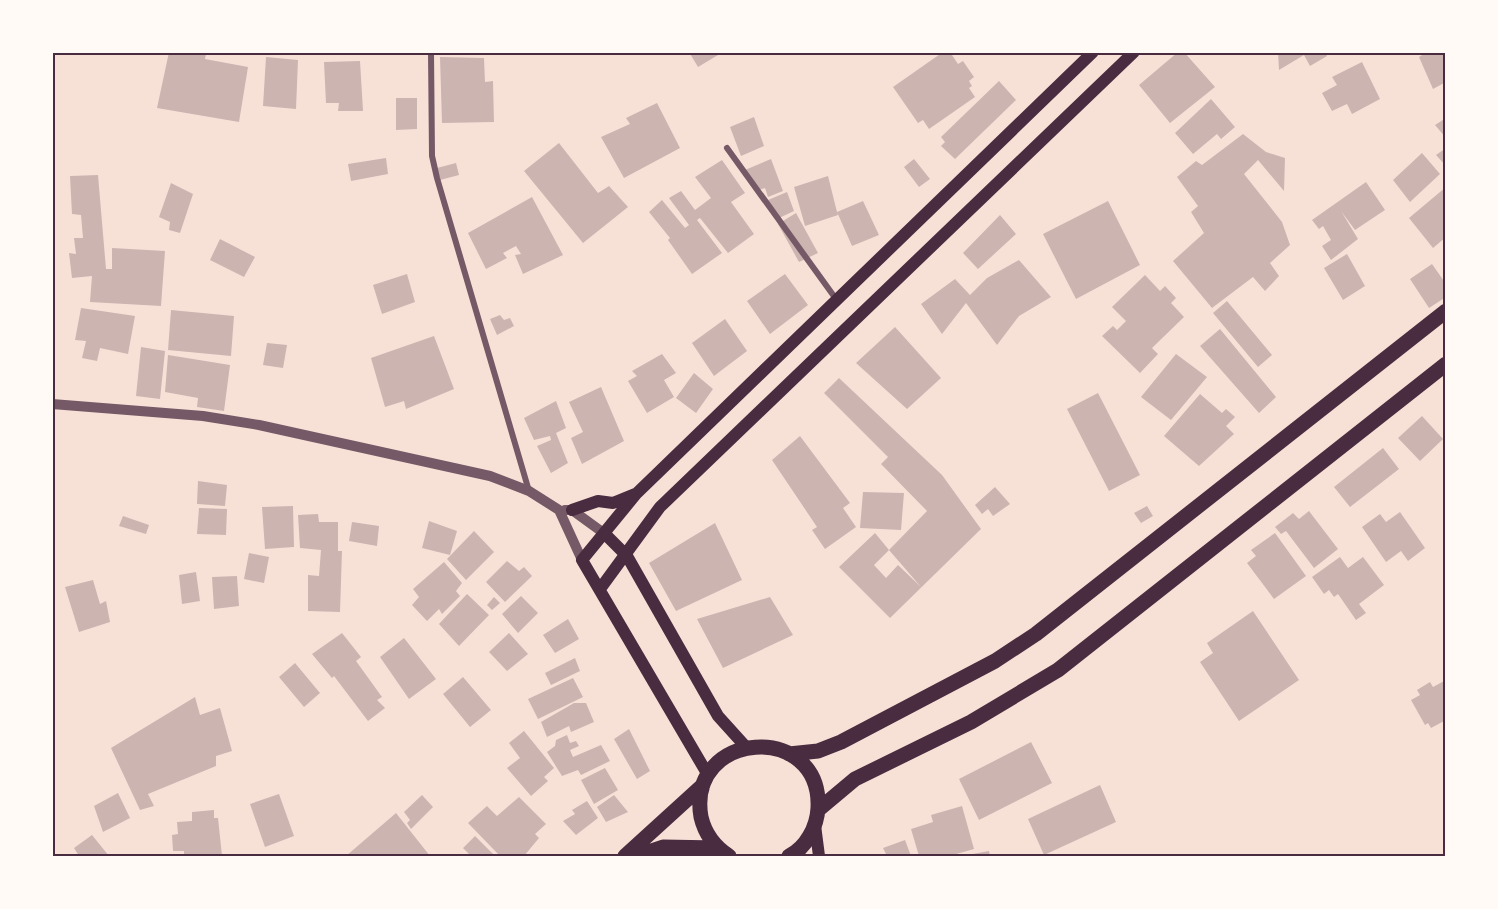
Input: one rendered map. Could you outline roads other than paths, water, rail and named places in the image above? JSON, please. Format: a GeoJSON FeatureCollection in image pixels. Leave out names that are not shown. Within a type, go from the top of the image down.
{"type":"FeatureCollection","features":[{"type":"Feature","properties":{"kind":"main road"},"geometry":{"type":"LineString","coordinates":[[724,852],[703,824],[700,808],[706,780],[582,560],[636,494],[837,299],[1001,145],[1093,52]]}},
{"type":"Feature","properties":{"kind":"main road"},"geometry":{"type":"LineString","coordinates":[[600,589],[627,556],[660,507],[1134,52]]}},
{"type":"Feature","properties":{"kind":"main road"},"geometry":{"type":"LineString","coordinates":[[789,754],[818,751],[841,742],[995,661],[1036,634],[1446,311]]}},
{"type":"Feature","properties":{"kind":"main road"},"geometry":{"type":"LineString","coordinates":[[789,856],[807,841],[817,817],[855,779],[971,722],[1058,670],[1446,364]]}},
{"type":"Feature","properties":{"kind":"main road"},"geometry":{"type":"LineString","coordinates":[[566,510],[598,501],[613,502],[636,494]]}},
{"type":"Feature","properties":{"kind":"main road"},"geometry":{"type":"LineString","coordinates":[[605,534],[627,556],[718,716],[746,747]]}},
{"type":"Feature","properties":{"kind":"main road"},"geometry":{"type":"LineString","coordinates":[[625,856],[706,780],[724,757],[746,747],[768,746],[800,761],[815,783],[819,856]]}},
{"type":"Feature","properties":{"kind":"main road"},"geometry":{"type":"LineString","coordinates":[[636,856],[649,850],[670,846],[724,852]]}},
{"type":"Feature","properties":{"kind":"street"},"geometry":{"type":"LineString","coordinates":[[431,52],[432,156],[436,178],[529,491]]}},
{"type":"Feature","properties":{"kind":"street"},"geometry":{"type":"LineString","coordinates":[[727,148],[837,299]]}},
{"type":"Feature","properties":{"kind":"street"},"geometry":{"type":"LineString","coordinates":[[52,404],[203,416],[259,424],[479,474],[529,491],[605,534]]}},
{"type":"Feature","properties":{"kind":"street"},"geometry":{"type":"LineString","coordinates":[[566,510],[582,560]]}}]}
